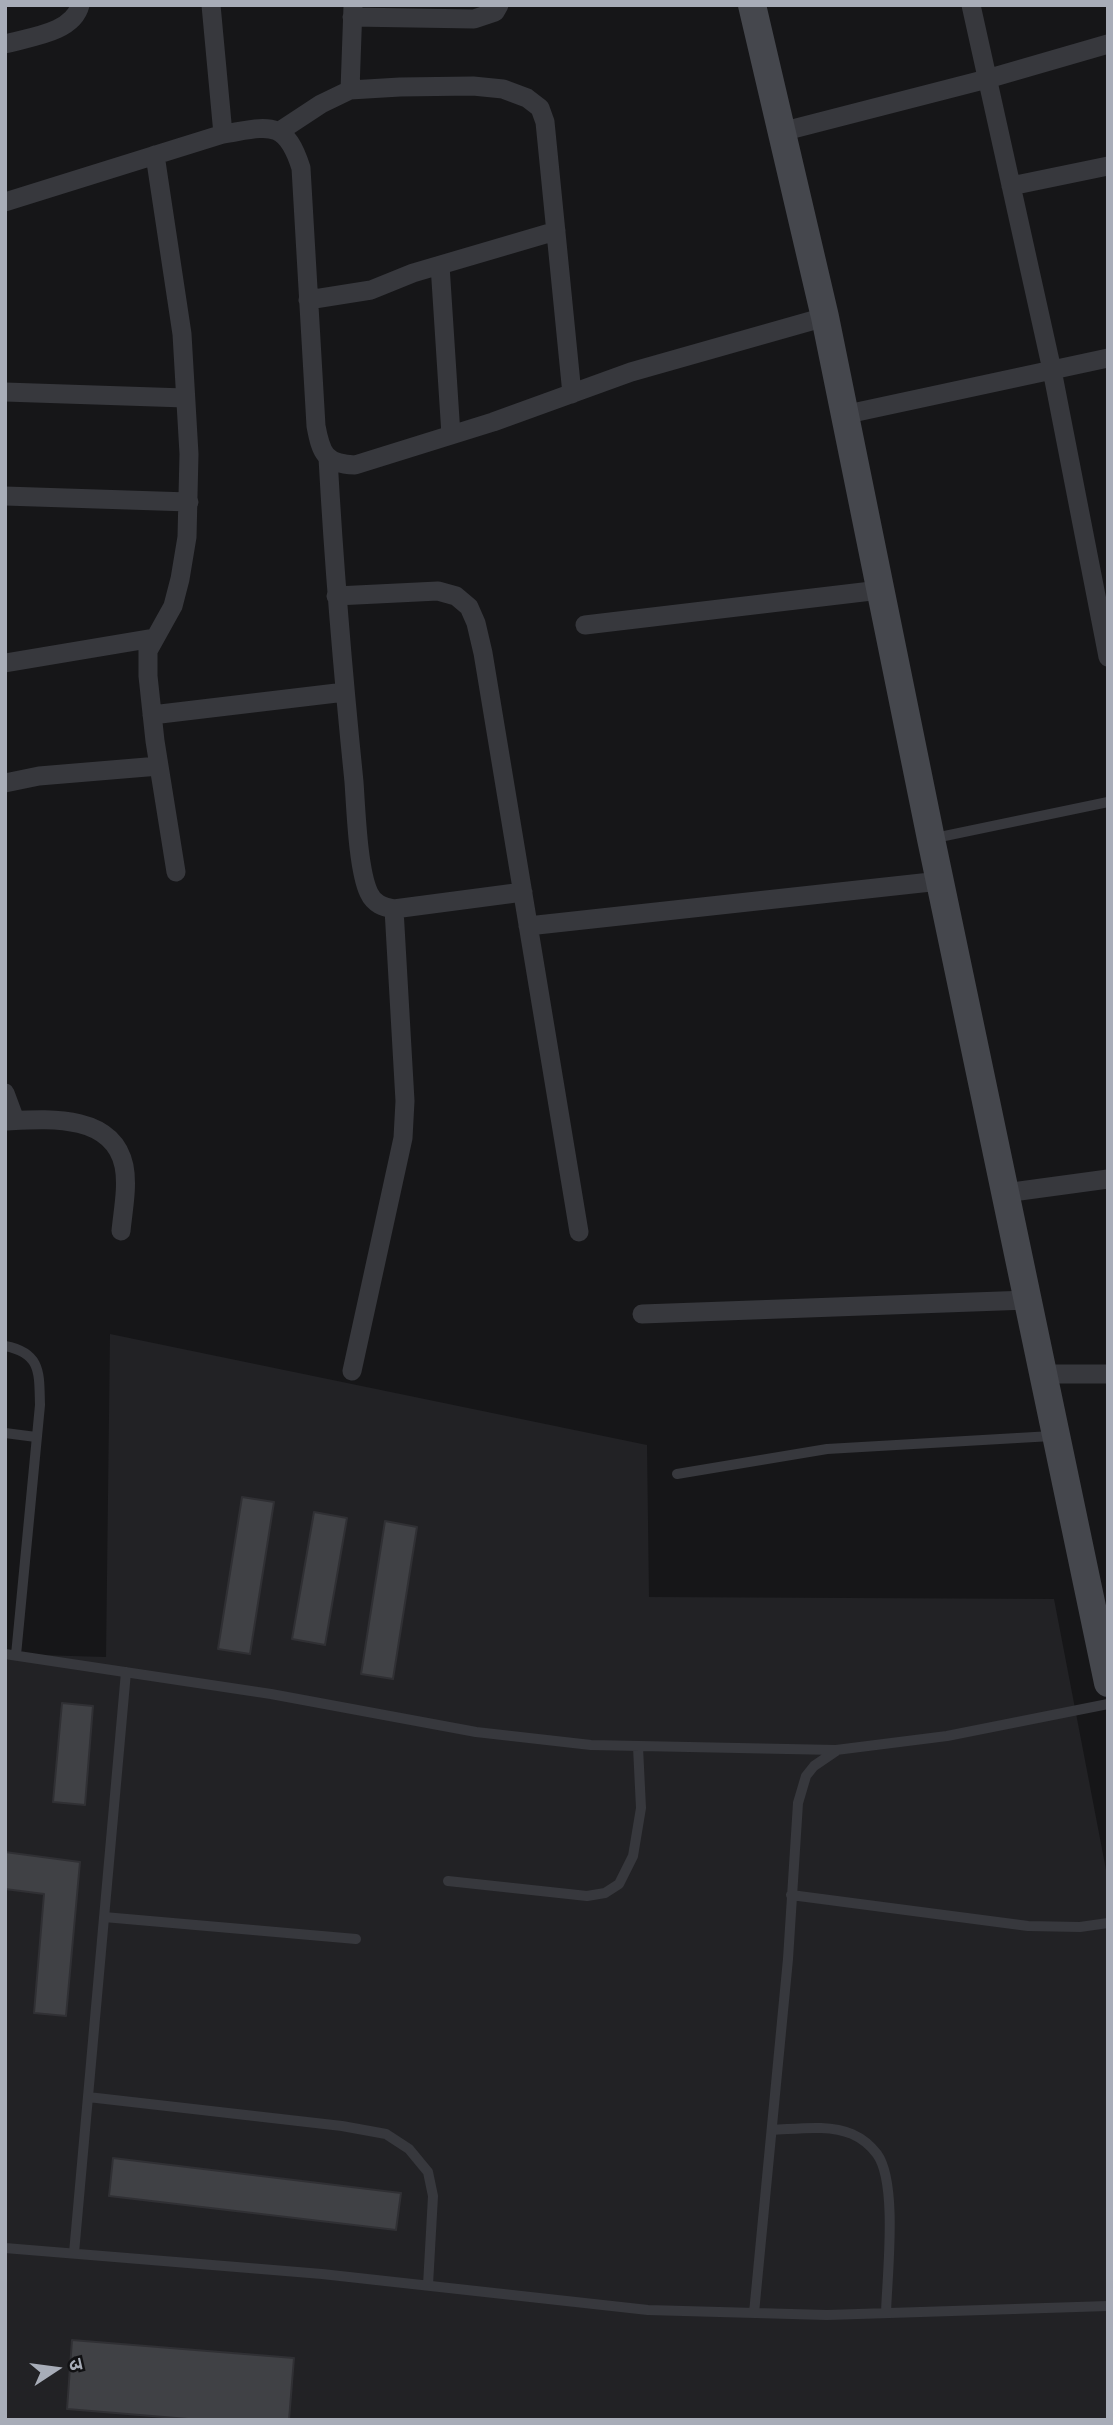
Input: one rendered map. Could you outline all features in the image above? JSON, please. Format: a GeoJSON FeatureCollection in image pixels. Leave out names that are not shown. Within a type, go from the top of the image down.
{"type":"FeatureCollection","features":[{"type":"Feature","properties":{"kind":"main road"},"geometry":{"type":"LineString","coordinates":[[752,5],[825,317],[1056,1436],[1099,1596],[1108,1683]]}},
{"type":"Feature","properties":{"kind":"street"},"geometry":{"type":"LineString","coordinates":[[5,44],[54,30],[70,22],[78,13],[80,5]]}},
{"type":"Feature","properties":{"kind":"street"},"geometry":{"type":"LineString","coordinates":[[211,5],[223,134]]}},
{"type":"Feature","properties":{"kind":"street"},"geometry":{"type":"LineString","coordinates":[[971,5],[1052,370],[1108,657]]}},
{"type":"Feature","properties":{"kind":"street"},"geometry":{"type":"LineString","coordinates":[[350,90],[352,11],[474,19],[496,8]]}},
{"type":"Feature","properties":{"kind":"street"},"geometry":{"type":"LineString","coordinates":[[781,132],[987,79],[1108,44]]}},
{"type":"Feature","properties":{"kind":"street"},"geometry":{"type":"LineString","coordinates":[[280,131],[321,104],[350,90],[473,86],[503,89],[527,98],[540,107],[545,122],[572,394]]}},
{"type":"Feature","properties":{"kind":"street"},"geometry":{"type":"LineString","coordinates":[[5,202],[223,134],[261,128],[280,131],[294,145],[301,168],[316,426],[320,446],[328,458],[340,464],[355,465],[451,435],[631,372],[825,317]]}},
{"type":"Feature","properties":{"kind":"street"},"geometry":{"type":"LineString","coordinates":[[155,155],[182,334],[189,502],[187,537],[173,606],[166,623],[148,650],[152,715],[176,872]]}},
{"type":"Feature","properties":{"kind":"street"},"geometry":{"type":"LineString","coordinates":[[1011,186],[1108,166]]}},
{"type":"Feature","properties":{"kind":"street"},"geometry":{"type":"LineString","coordinates":[[308,300],[371,290],[413,272],[556,231]]}},
{"type":"Feature","properties":{"kind":"street"},"geometry":{"type":"LineString","coordinates":[[440,265],[451,435]]}},
{"type":"Feature","properties":{"kind":"street"},"geometry":{"type":"LineString","coordinates":[[844,415],[1108,358]]}},
{"type":"Feature","properties":{"kind":"street"},"geometry":{"type":"LineString","coordinates":[[5,392],[185,398]]}},
{"type":"Feature","properties":{"kind":"street"},"geometry":{"type":"LineString","coordinates":[[328,458],[345,692],[365,880],[374,901],[382,907],[394,909],[523,892]]}},
{"type":"Feature","properties":{"kind":"street"},"geometry":{"type":"LineString","coordinates":[[5,496],[189,502]]}},
{"type":"Feature","properties":{"kind":"street"},"geometry":{"type":"LineString","coordinates":[[585,625],[880,590]]}},
{"type":"Feature","properties":{"kind":"street"},"geometry":{"type":"LineString","coordinates":[[336,596],[438,591],[456,596],[469,607],[476,623],[579,1232]]}},
{"type":"Feature","properties":{"kind":"street"},"geometry":{"type":"LineString","coordinates":[[5,663],[154,638]]}},
{"type":"Feature","properties":{"kind":"street"},"geometry":{"type":"LineString","coordinates":[[152,715],[345,692]]}},
{"type":"Feature","properties":{"kind":"street"},"geometry":{"type":"LineString","coordinates":[[5,783],[39,776],[159,766]]}},
{"type":"Feature","properties":{"kind":"street"},"geometry":{"type":"LineString","coordinates":[[528,926],[940,881]]}},
{"type":"Feature","properties":{"kind":"street"},"geometry":{"type":"LineString","coordinates":[[352,1371],[403,1138],[405,1101],[394,909]]}},
{"type":"Feature","properties":{"kind":"street"},"geometry":{"type":"LineString","coordinates":[[5,1093],[10,1121],[70,1121],[93,1127],[109,1138],[119,1150],[124,1169],[121,1231]]}},
{"type":"Feature","properties":{"kind":"street"},"geometry":{"type":"LineString","coordinates":[[1005,1193],[1108,1179]]}},
{"type":"Feature","properties":{"kind":"street"},"geometry":{"type":"LineString","coordinates":[[642,1314],[1027,1300]]}},
{"type":"Feature","properties":{"kind":"street"},"geometry":{"type":"LineString","coordinates":[[1043,1374],[1108,1374]]}},
{"type":"Feature","properties":{"kind":"lane"},"geometry":{"type":"LineString","coordinates":[[931,839],[1108,802]]}},
{"type":"Feature","properties":{"kind":"lane"},"geometry":{"type":"LineString","coordinates":[[5,1346],[22,1349],[33,1361],[38,1375],[40,1405],[10,1654],[271,1694],[476,1732],[591,1745],[836,1750],[947,1736],[1108,1704]]}},
{"type":"Feature","properties":{"kind":"lane"},"geometry":{"type":"LineString","coordinates":[[5,1433],[36,1437]]}},
{"type":"Feature","properties":{"kind":"lane"},"geometry":{"type":"LineString","coordinates":[[677,1474],[827,1449],[1056,1436]]}},
{"type":"Feature","properties":{"kind":"lane"},"geometry":{"type":"LineString","coordinates":[[74,2253],[126,1672]]}},
{"type":"Feature","properties":{"kind":"lane"},"geometry":{"type":"LineString","coordinates":[[448,1881],[587,1896],[605,1893],[619,1884],[633,1856],[641,1808],[638,1747]]}},
{"type":"Feature","properties":{"kind":"lane"},"geometry":{"type":"LineString","coordinates":[[754,2313],[788,1959],[793,1845],[801,1786],[814,1766],[836,1750]]}},
{"type":"Feature","properties":{"kind":"lane"},"geometry":{"type":"LineString","coordinates":[[791,1895],[1028,1926],[1080,1927],[1108,1923]]}},
{"type":"Feature","properties":{"kind":"lane"},"geometry":{"type":"LineString","coordinates":[[104,1917],[356,1939]]}},
{"type":"Feature","properties":{"kind":"lane"},"geometry":{"type":"LineString","coordinates":[[88,2097],[342,2126],[386,2134],[409,2149],[428,2172],[433,2196],[428,2285]]}},
{"type":"Feature","properties":{"kind":"lane"},"geometry":{"type":"LineString","coordinates":[[772,2130],[829,2129],[851,2133],[866,2142],[878,2155],[886,2178],[890,2213],[886,2313]]}},
{"type":"Feature","properties":{"kind":"lane"},"geometry":{"type":"LineString","coordinates":[[5,2248],[428,2285],[648,2310],[827,2315],[1108,2306]]}},
{"type":"Feature","properties":{"kind":"shaded area"},"geometry":{"type":"Polygon","coordinates":[[[110,1334],[647,1445],[649,1597],[1054,1599],[1108,1880],[1108,2420],[5,2420],[5,1654],[106,1657],[110,1334]]]}},
{"type":"Feature","properties":{"kind":"building"},"geometry":{"type":"Polygon","coordinates":[[[242,1497],[274,1502],[250,1654],[218,1649],[242,1497]]]}},
{"type":"Feature","properties":{"kind":"building"},"geometry":{"type":"Polygon","coordinates":[[[314,1512],[347,1518],[325,1645],[292,1639],[314,1512]]]}},
{"type":"Feature","properties":{"kind":"building"},"geometry":{"type":"Polygon","coordinates":[[[385,1521],[417,1527],[393,1679],[361,1674],[385,1521]]]}},
{"type":"Feature","properties":{"kind":"building"},"geometry":{"type":"Polygon","coordinates":[[[62,1703],[93,1706],[85,1805],[53,1802],[62,1703]]]}},
{"type":"Feature","properties":{"kind":"building"},"geometry":{"type":"Polygon","coordinates":[[[5,1852],[80,1862],[66,2016],[34,2013],[44,1894],[5,1889],[5,1852]]]}},
{"type":"Feature","properties":{"kind":"building"},"geometry":{"type":"Polygon","coordinates":[[[113,2158],[401,2193],[396,2230],[109,2196],[113,2158]]]}},
{"type":"Feature","properties":{"kind":"building"},"geometry":{"type":"Polygon","coordinates":[[[72,2340],[294,2358],[289,2420],[200,2420],[67,2409],[72,2340]]]}}]}
